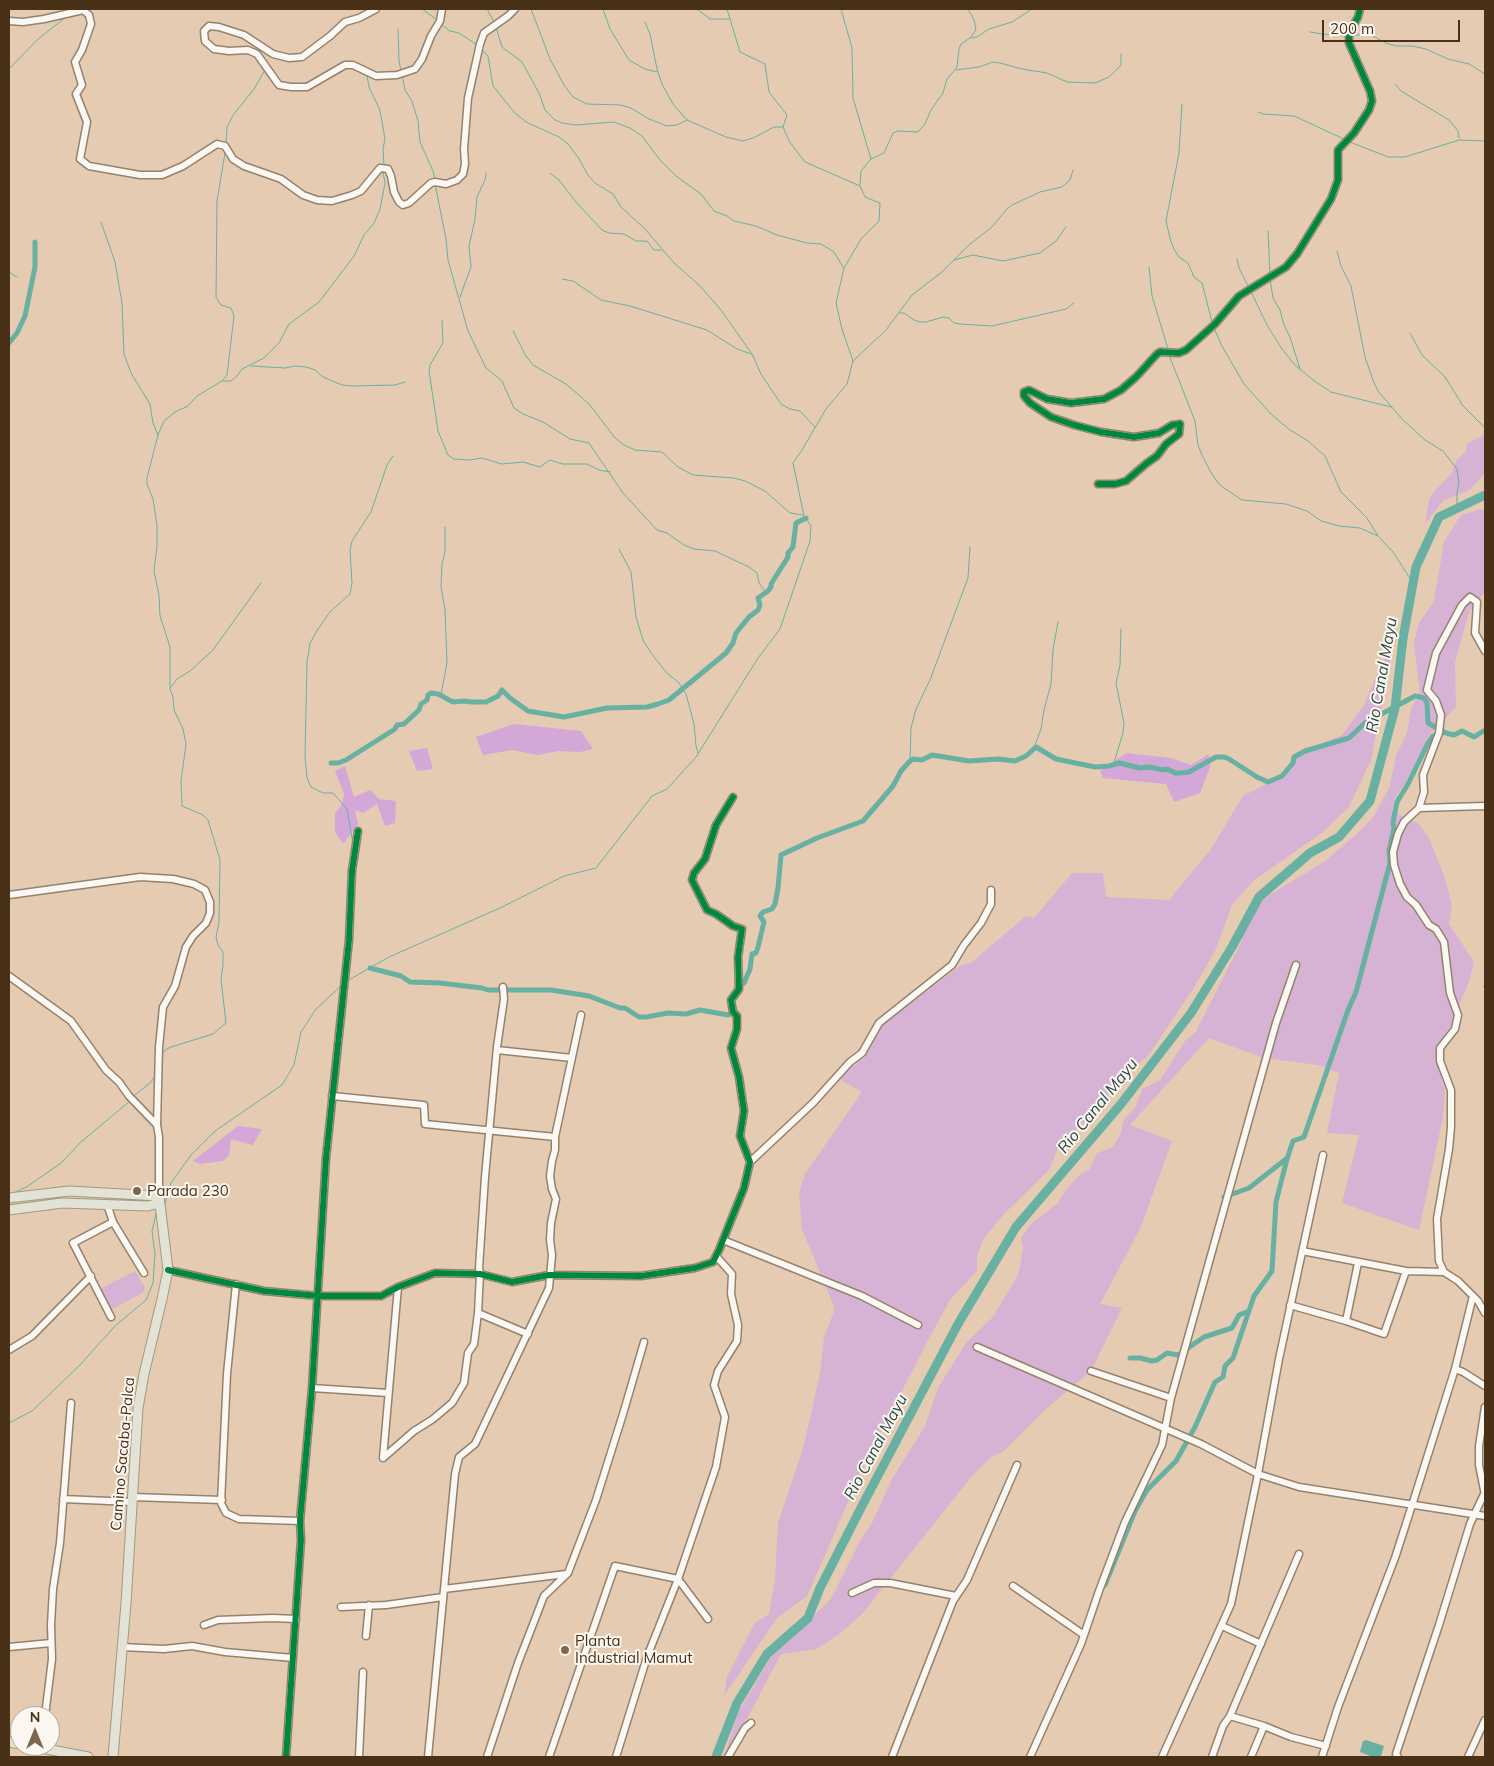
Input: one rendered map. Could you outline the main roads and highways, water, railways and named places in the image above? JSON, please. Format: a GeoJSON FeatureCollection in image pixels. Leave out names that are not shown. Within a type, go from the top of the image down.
{"type":"FeatureCollection","features":[{"type":"Feature","properties":{"kind":"main road"},"geometry":{"type":"LineString","coordinates":[[9,1198],[69,1190],[160,1199]]}},
{"type":"Feature","properties":{"kind":"main road"},"geometry":{"type":"LineString","coordinates":[[9,1210],[62,1203],[148,1206],[160,1199]]}},
{"type":"Feature","properties":{"kind":"main road","name":"Camino Sacaba-Palca"},"geometry":{"type":"LineString","coordinates":[[113,1757],[138,1408],[142,1382],[168,1270],[160,1199]]}},
{"type":"Feature","properties":{"kind":"main road"},"geometry":{"type":"LineString","coordinates":[[60,1752],[83,1757]]}},
{"type":"Feature","properties":{"kind":"water"},"geometry":{"type":"Polygon","coordinates":[[[1366,1740],[1384,1746],[1381,1756],[1373,1757],[1360,1752],[1363,1741],[1366,1740]]]}},
{"type":"Feature","properties":{"kind":"waterway"},"geometry":{"type":"LineString","coordinates":[[422,9],[437,20]]}},
{"type":"Feature","properties":{"kind":"waterway"},"geometry":{"type":"LineString","coordinates":[[487,9],[495,24]]}},
{"type":"Feature","properties":{"kind":"waterway"},"geometry":{"type":"LineString","coordinates":[[531,9],[550,59],[573,97],[587,104],[620,105],[631,108],[649,119],[667,126],[677,125],[687,120]]}},
{"type":"Feature","properties":{"kind":"waterway"},"geometry":{"type":"LineString","coordinates":[[603,9],[610,29],[629,60],[645,69],[657,72]]}},
{"type":"Feature","properties":{"kind":"waterway"},"geometry":{"type":"LineString","coordinates":[[697,9],[710,19],[729,19]]}},
{"type":"Feature","properties":{"kind":"waterway"},"geometry":{"type":"LineString","coordinates":[[347,981],[389,957],[500,908],[564,876],[596,868],[652,796],[667,789],[696,757],[758,658],[780,629],[810,541],[811,526],[804,516],[793,463],[826,409],[847,384],[853,361],[842,329],[836,303],[844,268],[861,239],[879,221],[880,203],[865,197],[860,186],[805,162],[789,141],[783,127],[787,115],[769,92],[765,64],[740,52],[727,9]]}},
{"type":"Feature","properties":{"kind":"waterway"},"geometry":{"type":"LineString","coordinates":[[841,9],[852,48],[853,98],[871,159]]}},
{"type":"Feature","properties":{"kind":"waterway"},"geometry":{"type":"LineString","coordinates":[[860,185],[861,171],[871,159],[884,153],[893,133],[899,131],[918,132],[925,124],[931,110],[943,93],[947,79],[957,67],[961,44],[970,38],[976,30],[974,20],[968,9]]}},
{"type":"Feature","properties":{"kind":"waterway"},"geometry":{"type":"LineString","coordinates":[[971,38],[977,37],[989,29],[1012,22],[1032,9]]}},
{"type":"Feature","properties":{"kind":"waterway"},"geometry":{"type":"LineString","coordinates":[[9,69],[37,40],[66,17]]}},
{"type":"Feature","properties":{"kind":"waterway"},"geometry":{"type":"LineString","coordinates":[[645,22],[650,34],[662,84],[673,104],[687,120],[726,137],[743,141],[774,127],[783,127]]}},
{"type":"Feature","properties":{"kind":"waterway"},"geometry":{"type":"LineString","coordinates":[[442,25],[477,45]]}},
{"type":"Feature","properties":{"kind":"waterway"},"geometry":{"type":"LineString","coordinates":[[496,27],[502,47],[522,62],[539,93],[545,110],[555,120],[576,125],[614,122],[630,128],[642,136],[660,160],[676,176],[701,194],[714,211],[734,221],[756,226],[777,235],[807,243],[821,244],[834,252],[843,267]]}},
{"type":"Feature","properties":{"kind":"waterway"},"geometry":{"type":"LineString","coordinates":[[398,29],[401,71]]}},
{"type":"Feature","properties":{"kind":"waterway"},"geometry":{"type":"LineString","coordinates":[[1310,32],[1346,36]]}},
{"type":"Feature","properties":{"kind":"waterway"},"geometry":{"type":"LineString","coordinates":[[1353,35],[1371,35],[1396,46],[1412,46],[1426,49],[1448,59],[1469,64],[1485,74]]}},
{"type":"Feature","properties":{"kind":"waterway"},"geometry":{"type":"LineString","coordinates":[[482,50],[488,56],[493,86],[514,112],[526,122],[559,137],[568,144],[595,183],[613,194],[621,207],[645,229],[674,263],[699,285],[721,310],[752,354],[761,374],[781,404],[790,409],[800,411],[815,427]]}},
{"type":"Feature","properties":{"kind":"waterway"},"geometry":{"type":"LineString","coordinates":[[956,70],[979,67],[993,62],[1047,73],[1067,82],[1095,83],[1109,77],[1121,65],[1121,54]]}},
{"type":"Feature","properties":{"kind":"waterway"},"geometry":{"type":"LineString","coordinates":[[226,144],[227,127],[233,115],[254,89],[265,70]]}},
{"type":"Feature","properties":{"kind":"waterway"},"geometry":{"type":"LineString","coordinates":[[402,75],[405,90],[412,101],[418,121],[420,142],[435,180]]}},
{"type":"Feature","properties":{"kind":"waterway"},"geometry":{"type":"LineString","coordinates":[[367,76],[369,87],[381,116],[385,139],[383,149],[384,165]]}},
{"type":"Feature","properties":{"kind":"waterway"},"geometry":{"type":"LineString","coordinates":[[1395,84],[1401,91],[1449,120],[1458,131],[1459,138]]}},
{"type":"Feature","properties":{"kind":"waterway"},"geometry":{"type":"LineString","coordinates":[[1182,104],[1179,153],[1166,221],[1175,251],[1179,257],[1188,263],[1194,277],[1202,283],[1212,322]]}},
{"type":"Feature","properties":{"kind":"waterway"},"geometry":{"type":"LineString","coordinates":[[1258,112],[1294,116],[1344,139]]}},
{"type":"Feature","properties":{"kind":"waterway"},"geometry":{"type":"LineString","coordinates":[[1350,142],[1388,157],[1405,157],[1459,140],[1485,141]]}},
{"type":"Feature","properties":{"kind":"waterway"},"geometry":{"type":"LineString","coordinates":[[162,1054],[171,1047],[213,1034],[226,1023],[221,979],[223,952],[218,945],[216,937],[219,922],[220,860],[208,820],[203,815],[182,806],[181,781],[186,744],[183,729],[174,710],[170,689],[170,647],[160,616],[159,595],[154,571],[157,525],[153,499],[147,484],[158,435],[164,421],[175,412],[188,406],[197,396],[222,381],[227,375],[234,316],[231,308],[221,305],[216,297],[217,201],[225,153]]}},
{"type":"Feature","properties":{"kind":"waterway"},"geometry":{"type":"LineString","coordinates":[[853,361],[886,330],[912,295],[942,272],[970,244],[992,227],[1006,210],[1012,205],[1040,192],[1062,187],[1070,180],[1073,170]]}},
{"type":"Feature","properties":{"kind":"waterway"},"geometry":{"type":"LineString","coordinates":[[223,381],[231,381],[242,369],[264,358],[279,343],[289,324],[319,302],[354,256],[364,235],[374,223],[380,209],[385,183],[383,172]]}},
{"type":"Feature","properties":{"kind":"waterway"},"geometry":{"type":"LineString","coordinates":[[460,297],[471,267],[469,246],[475,219],[477,197],[485,180],[486,173]]}},
{"type":"Feature","properties":{"kind":"waterway"},"geometry":{"type":"LineString","coordinates":[[550,173],[559,180],[602,230],[609,233],[624,234],[636,241],[647,241],[654,250],[661,250]]}},
{"type":"Feature","properties":{"kind":"waterway"},"geometry":{"type":"LineString","coordinates":[[435,184],[446,239],[448,260],[468,331],[486,368],[502,381],[514,408],[543,422],[570,439],[589,443],[623,493],[657,530],[667,533],[684,545],[694,549],[715,551],[749,567],[757,573],[759,583],[766,593]]}},
{"type":"Feature","properties":{"kind":"waterway"},"geometry":{"type":"LineString","coordinates":[[101,222],[115,262],[122,303],[124,354],[131,373],[150,404],[153,423],[158,435]]}},
{"type":"Feature","properties":{"kind":"waterway"},"geometry":{"type":"LineString","coordinates":[[954,260],[973,255],[1003,261],[1040,253],[1056,241],[1066,227]]}},
{"type":"Feature","properties":{"kind":"waterway"},"geometry":{"type":"LineString","coordinates":[[1268,231],[1270,275]]}},
{"type":"Feature","properties":{"kind":"waterway"},"geometry":{"type":"LineString","coordinates":[[9,343],[17,333],[25,316],[35,267],[35,242]]}},
{"type":"Feature","properties":{"kind":"waterway"},"geometry":{"type":"LineString","coordinates":[[1337,251],[1341,266],[1351,286],[1365,357],[1374,383],[1378,391],[1402,419],[1425,440],[1443,451],[1457,469],[1459,483],[1457,509]]}},
{"type":"Feature","properties":{"kind":"waterway"},"geometry":{"type":"LineString","coordinates":[[1237,259],[1239,268],[1248,286]]}},
{"type":"Feature","properties":{"kind":"waterway"},"geometry":{"type":"LineString","coordinates":[[1149,267],[1152,296],[1168,349]]}},
{"type":"Feature","properties":{"kind":"waterway"},"geometry":{"type":"LineString","coordinates":[[9,272],[17,277]]}},
{"type":"Feature","properties":{"kind":"waterway"},"geometry":{"type":"LineString","coordinates":[[562,279],[573,281],[601,300],[630,306],[707,330],[737,349],[751,354]]}},
{"type":"Feature","properties":{"kind":"waterway"},"geometry":{"type":"LineString","coordinates":[[1270,279],[1273,298],[1280,310],[1300,369]]}},
{"type":"Feature","properties":{"kind":"waterway"},"geometry":{"type":"LineString","coordinates":[[1251,292],[1267,325],[1282,349],[1295,365],[1313,380],[1331,392],[1391,407]]}},
{"type":"Feature","properties":{"kind":"waterway"},"geometry":{"type":"LineString","coordinates":[[900,313],[904,313],[920,322],[943,317],[949,318],[954,323],[992,326],[1066,309],[1074,303]]}},
{"type":"Feature","properties":{"kind":"waterway"},"geometry":{"type":"LineString","coordinates":[[442,320],[443,343],[430,365],[429,371],[438,431],[448,455],[454,459],[469,460],[482,458],[502,464],[523,462],[540,467],[550,460],[562,464],[587,464],[599,470],[610,472]]}},
{"type":"Feature","properties":{"kind":"waterway"},"geometry":{"type":"LineString","coordinates":[[1214,328],[1244,384],[1271,414],[1325,456],[1341,492],[1367,518],[1378,536],[1393,552],[1413,583]]}},
{"type":"Feature","properties":{"kind":"waterway"},"geometry":{"type":"LineString","coordinates":[[513,331],[533,365],[566,384],[581,397],[590,405],[615,438],[624,445],[635,450],[662,452],[678,467],[693,475],[734,478],[745,481],[765,491],[790,513],[803,515]]}},
{"type":"Feature","properties":{"kind":"waterway"},"geometry":{"type":"LineString","coordinates":[[1410,333],[1422,355],[1445,377],[1463,406],[1485,428]]}},
{"type":"Feature","properties":{"kind":"waterway"},"geometry":{"type":"LineString","coordinates":[[1169,355],[1195,421],[1198,445],[1218,483],[1242,500],[1286,504],[1307,511],[1321,521],[1339,526],[1360,528],[1378,536]]}},
{"type":"Feature","properties":{"kind":"waterway"},"geometry":{"type":"LineString","coordinates":[[251,366],[306,367],[342,385],[395,385],[405,382]]}},
{"type":"Feature","properties":{"kind":"waterway"},"geometry":{"type":"LineString","coordinates":[[353,844],[347,809],[333,793],[323,793],[311,787],[307,778],[305,756],[307,662],[310,643],[318,629],[330,612],[350,594],[352,583],[350,550],[352,541],[371,512],[387,465],[393,456]]}},
{"type":"Feature","properties":{"kind":"waterway","name":"Rio Canal Mayu"},"geometry":{"type":"LineString","coordinates":[[716,1757],[737,1703],[767,1654],[808,1618],[820,1588],[958,1324],[1016,1227],[1121,1104],[1191,1013],[1232,947],[1259,897],[1310,853],[1339,837],[1370,801],[1395,708],[1403,638],[1416,567],[1439,517],[1485,495]]}},
{"type":"Feature","properties":{"kind":"waterway"},"geometry":{"type":"LineString","coordinates":[[331,763],[346,760],[395,729],[397,725],[404,724],[419,710],[421,704],[427,700],[428,695],[431,693],[438,694],[453,702],[486,702],[498,696],[502,690],[528,711],[564,717],[607,708],[647,707],[669,700],[726,653],[733,643],[736,633],[749,617],[758,610],[760,605],[758,598],[771,587],[788,557],[788,553],[793,547],[796,523],[806,518]]}},
{"type":"Feature","properties":{"kind":"waterway"},"geometry":{"type":"LineString","coordinates":[[441,695],[447,663],[445,609],[441,587],[442,564],[445,552],[445,527]]}},
{"type":"Feature","properties":{"kind":"waterway"},"geometry":{"type":"LineString","coordinates":[[910,761],[911,728],[916,709],[930,680],[968,578],[970,547]]}},
{"type":"Feature","properties":{"kind":"waterway"},"geometry":{"type":"LineString","coordinates":[[619,549],[631,572],[636,617],[643,640],[666,672],[679,683],[686,694],[694,724],[698,753]]}},
{"type":"Feature","properties":{"kind":"waterway"},"geometry":{"type":"LineString","coordinates":[[171,687],[177,679],[190,671],[213,650],[261,583]]}},
{"type":"Feature","properties":{"kind":"waterway"},"geometry":{"type":"LineString","coordinates":[[1034,748],[1041,729],[1051,684],[1053,650],[1058,622]]}},
{"type":"Feature","properties":{"kind":"waterway"},"geometry":{"type":"LineString","coordinates":[[1113,766],[1123,733],[1124,723],[1116,683],[1120,665],[1121,629]]}},
{"type":"Feature","properties":{"kind":"waterway"},"geometry":{"type":"LineString","coordinates":[[737,988],[744,983],[750,969],[752,954],[756,953],[758,947],[764,922],[760,916],[763,912],[772,909],[775,904],[781,855],[817,838],[863,821],[893,786],[901,771],[913,759],[922,760],[932,755],[969,761],[998,759],[1015,761],[1026,756],[1036,747],[1056,759],[1095,767],[1119,763],[1140,768],[1167,769],[1180,773],[1189,772],[1216,757],[1224,757],[1268,782],[1282,776],[1293,763],[1294,757],[1305,751],[1349,738],[1365,723],[1415,696],[1424,698],[1427,703],[1428,723],[1446,733],[1454,735],[1462,731],[1474,737],[1485,730]]}},
{"type":"Feature","properties":{"kind":"waterway"},"geometry":{"type":"LineString","coordinates":[[1105,1585],[1135,1511],[1147,1490],[1176,1461],[1195,1427],[1215,1382],[1223,1377],[1225,1366],[1233,1358],[1254,1296],[1272,1271],[1276,1202],[1287,1159],[1293,1141],[1304,1137],[1356,992],[1390,863],[1389,851],[1397,802],[1427,745],[1433,736],[1441,734]]}},
{"type":"Feature","properties":{"kind":"waterway"},"geometry":{"type":"LineString","coordinates":[[370,968],[401,976],[410,982],[440,983],[488,990],[551,990],[589,996],[620,1008],[625,1008],[639,1017],[668,1013],[686,1014],[700,1010],[728,1015],[732,1012]]}},
{"type":"Feature","properties":{"kind":"waterway"},"geometry":{"type":"LineString","coordinates":[[164,1207],[171,1183],[191,1155],[215,1131],[282,1085],[294,1065],[301,1032],[316,1009],[342,985]]}},
{"type":"Feature","properties":{"kind":"waterway"},"geometry":{"type":"LineString","coordinates":[[134,1096],[151,1082],[156,1075]]}},
{"type":"Feature","properties":{"kind":"waterway"},"geometry":{"type":"LineString","coordinates":[[14,1193],[28,1186],[61,1163],[81,1142],[130,1101]]}},
{"type":"Feature","properties":{"kind":"waterway"},"geometry":{"type":"LineString","coordinates":[[1224,1197],[1249,1188],[1286,1159]]}},
{"type":"Feature","properties":{"kind":"waterway"},"geometry":{"type":"LineString","coordinates":[[9,1423],[32,1411],[79,1366],[115,1326],[146,1300],[153,1283],[155,1254],[152,1231],[156,1214]]}},
{"type":"Feature","properties":{"kind":"waterway"},"geometry":{"type":"LineString","coordinates":[[1130,1358],[1152,1361],[1167,1353],[1178,1355],[1204,1337],[1232,1328],[1239,1315],[1249,1311]]}},
{"type":"Feature","properties":{"kind":"place","name":"Parada 230"},"geometry":{"type":"Point","coordinates":[137,1191]}},
{"type":"Feature","properties":{"kind":"place","name":"Planta Industrial Mamut"},"geometry":{"type":"Point","coordinates":[565,1650]}}]}
